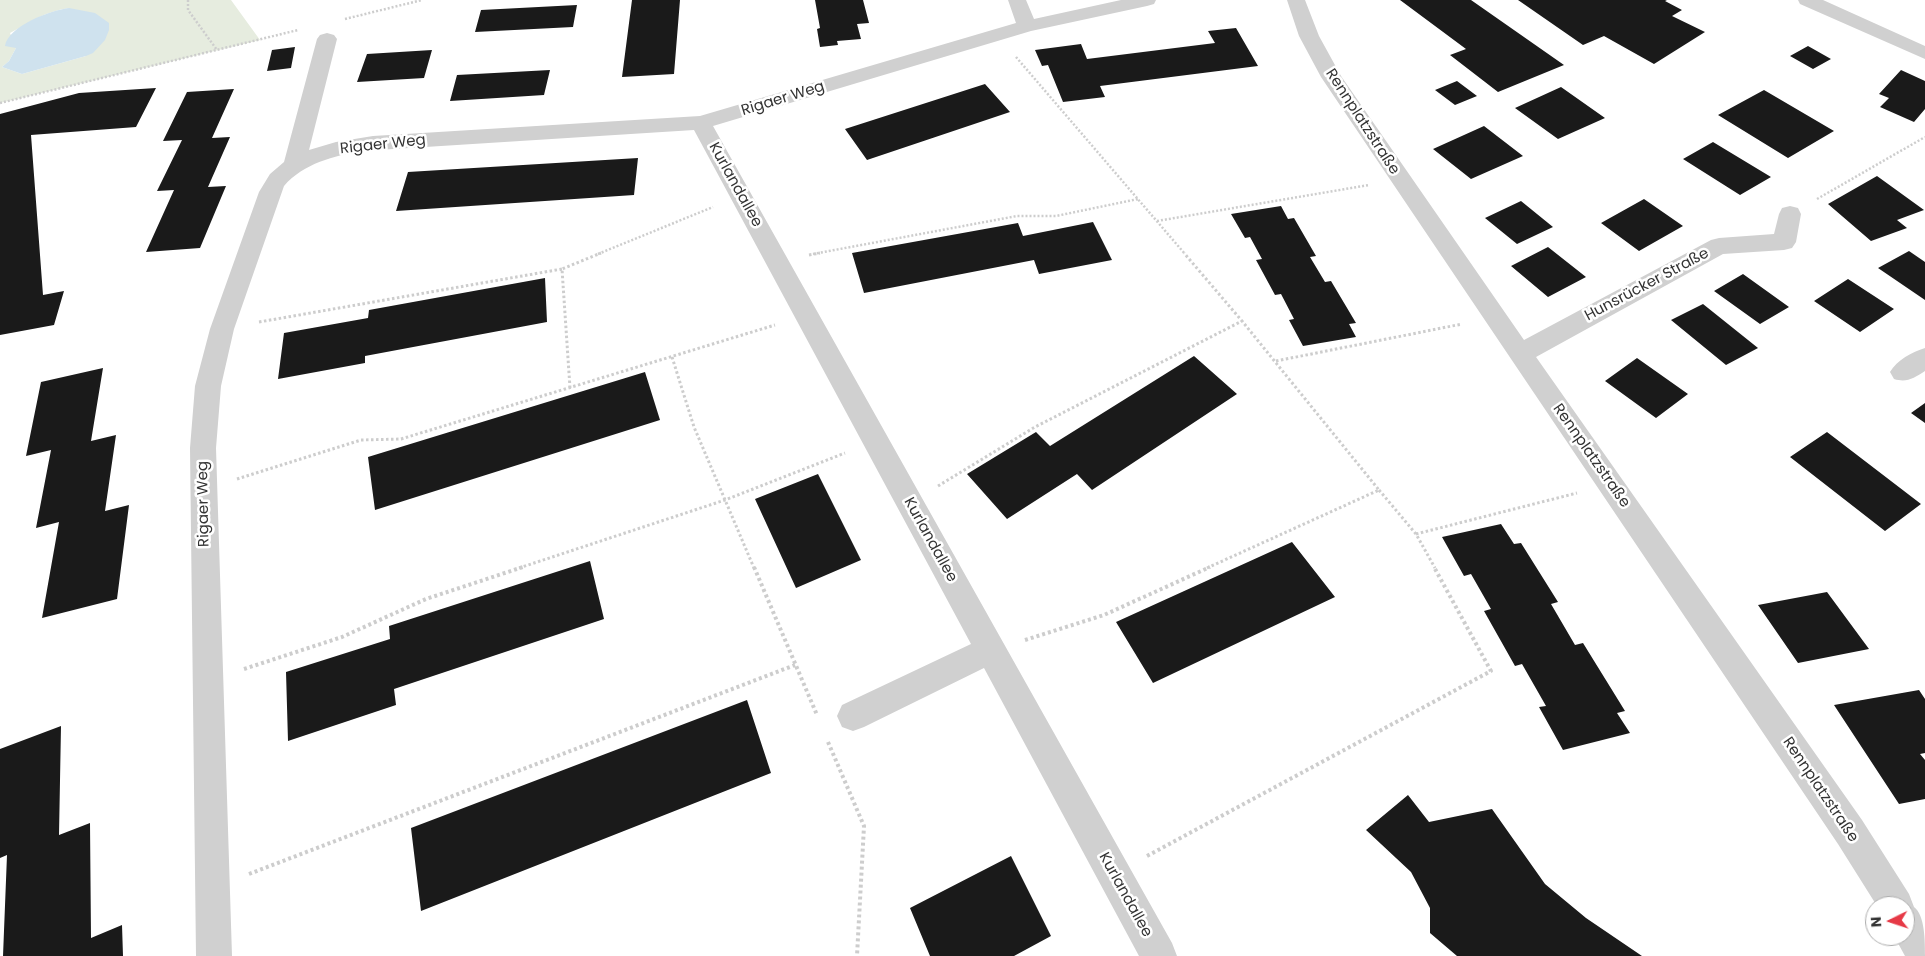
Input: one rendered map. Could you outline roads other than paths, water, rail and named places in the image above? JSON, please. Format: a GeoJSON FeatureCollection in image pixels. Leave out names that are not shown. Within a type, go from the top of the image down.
{"type":"FeatureCollection","features":[{"type":"Feature","properties":{"kind":"street"},"geometry":{"type":"LineString","coordinates":[[1017,0],[1027,26]]}},
{"type":"Feature","properties":{"kind":"street","name":"Rigaer Weg"},"geometry":{"type":"LineString","coordinates":[[214,956],[202,448],[208,386],[222,329],[270,192],[279,178],[294,166],[331,151],[373,143],[701,123],[1027,26],[1147,0]]}},
{"type":"Feature","properties":{"kind":"street","name":"Rennplatzstraße"},"geometry":{"type":"LineString","coordinates":[[1297,0],[1309,36],[1330,76],[1494,318],[1850,832],[1891,896]]}},
{"type":"Feature","properties":{"kind":"street"},"geometry":{"type":"LineString","coordinates":[[1807,0],[1925,53]]}},
{"type":"Feature","properties":{"kind":"street"},"geometry":{"type":"LineString","coordinates":[[294,166],[327,39]]}},
{"type":"Feature","properties":{"kind":"street","name":"Kurlandallee"},"geometry":{"type":"LineString","coordinates":[[701,123],[1159,956]]}},
{"type":"Feature","properties":{"kind":"street","name":"Hunsrücker Straße"},"geometry":{"type":"LineString","coordinates":[[1520,354],[1719,246],[1784,242],[1790,214]]}},
{"type":"Feature","properties":{"kind":"street"},"geometry":{"type":"LineString","coordinates":[[1903,372],[1925,358]]}},
{"type":"Feature","properties":{"kind":"street"},"geometry":{"type":"LineString","coordinates":[[853,716],[991,650]]}},
{"type":"Feature","properties":{"kind":"street"},"geometry":{"type":"LineString","coordinates":[[1915,938],[1925,956]]}},
{"type":"Feature","properties":{"kind":"water"},"geometry":{"type":"Polygon","coordinates":[[[69,8],[95,13],[109,23],[109,30],[105,40],[93,53],[22,74],[2,67],[9,61],[16,48],[5,46],[14,32],[31,20],[69,8]]]}}]}
